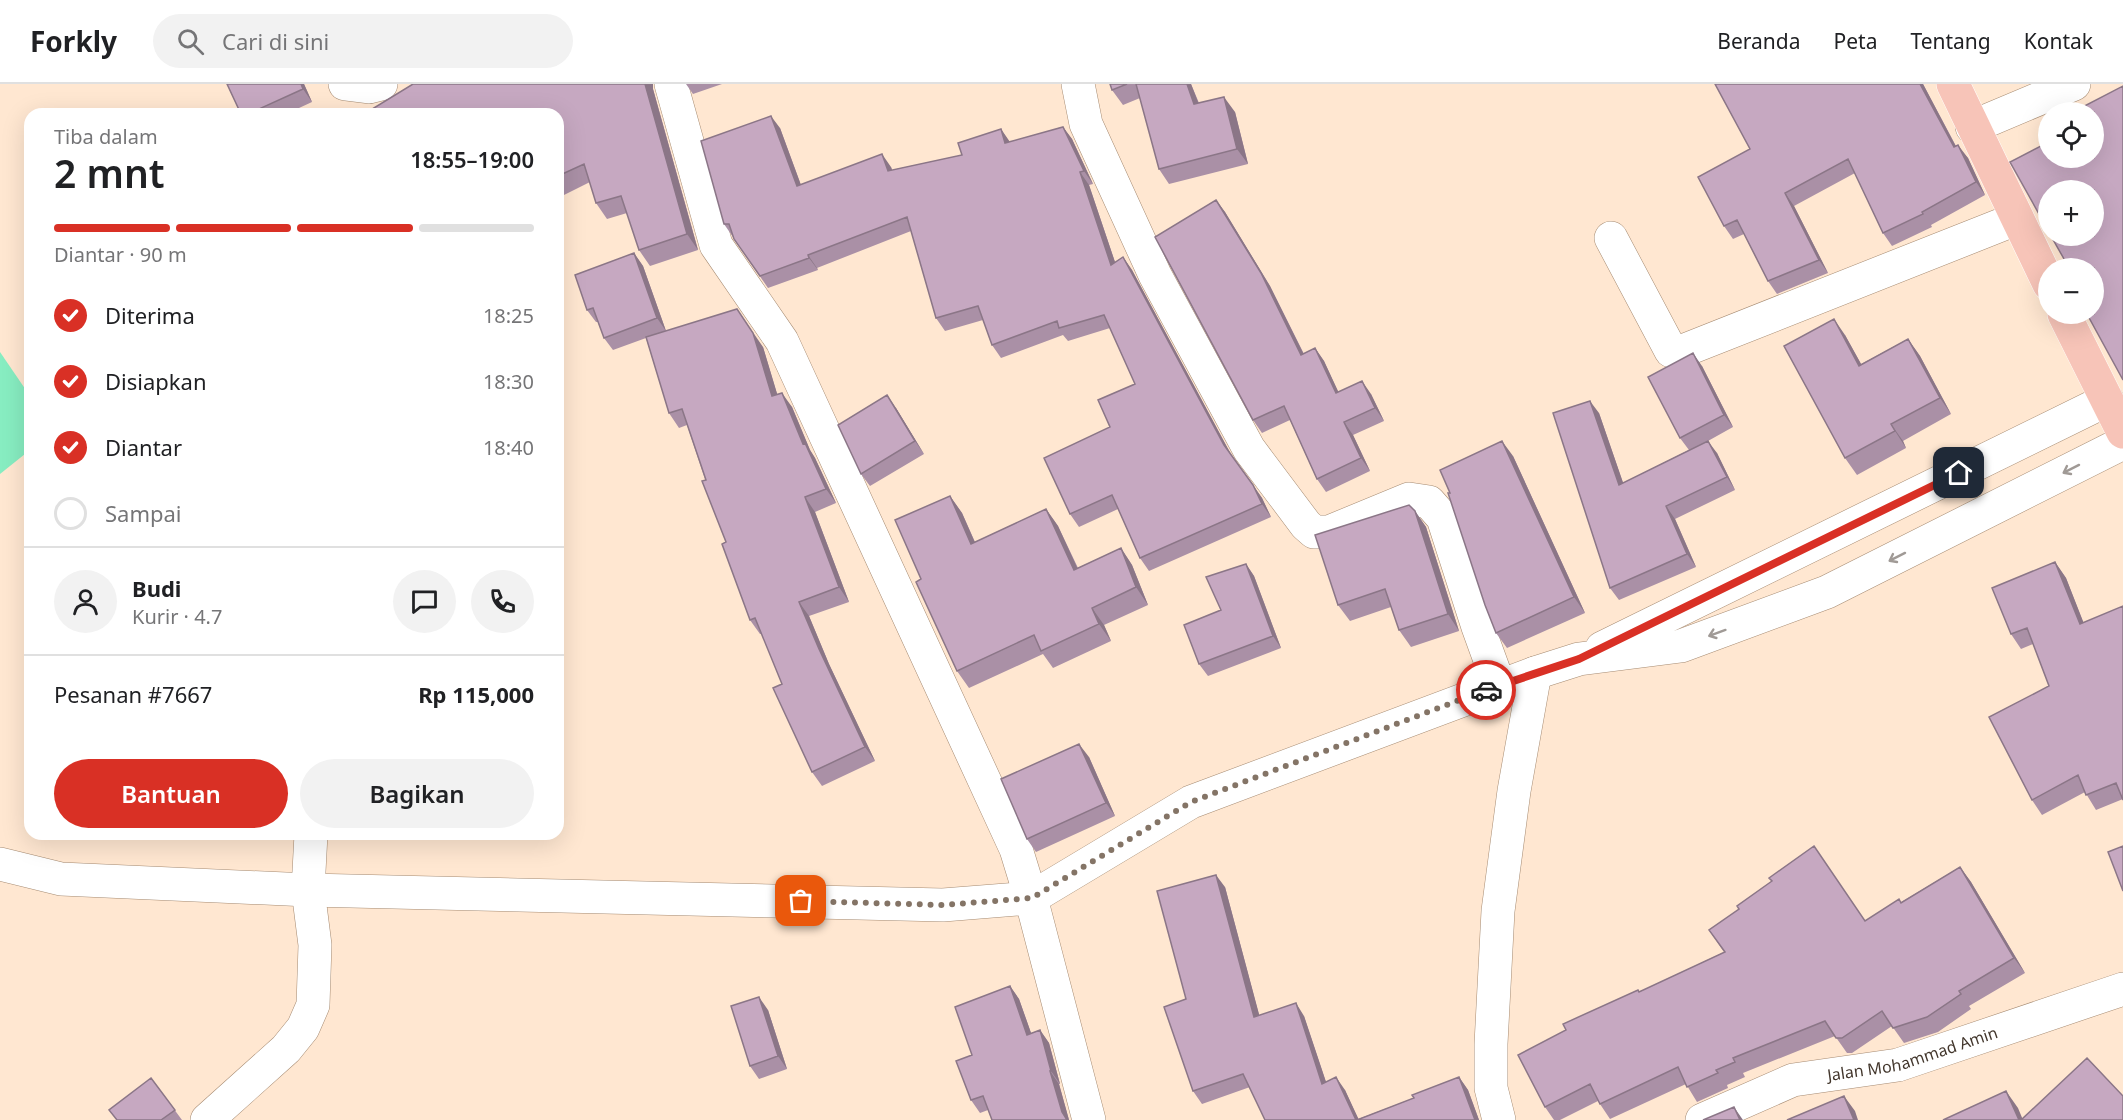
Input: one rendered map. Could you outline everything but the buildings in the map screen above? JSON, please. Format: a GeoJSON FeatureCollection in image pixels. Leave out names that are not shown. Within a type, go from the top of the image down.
{"type":"FeatureCollection","features":[{"type":"Feature","properties":{"kind":"main road"},"geometry":{"type":"LineString","coordinates":[[1953,84],[2038,262]]}},
{"type":"Feature","properties":{"kind":"main road"},"geometry":{"type":"LineString","coordinates":[[2069,324],[2123,432]]}},
{"type":"Feature","properties":{"kind":"street"},"geometry":{"type":"LineString","coordinates":[[345,84],[369,87],[381,84]]}},
{"type":"Feature","properties":{"kind":"street"},"geometry":{"type":"LineString","coordinates":[[671,84],[716,245],[782,341],[1016,849],[1032,898],[1089,1120]]}},
{"type":"Feature","properties":{"kind":"street"},"geometry":{"type":"LineString","coordinates":[[1078,84],[1086,124],[1155,275],[1250,448],[1306,525],[1314,532],[1329,532],[1408,499],[1429,502],[1443,518],[1499,685]]}},
{"type":"Feature","properties":{"kind":"street"},"geometry":{"type":"LineString","coordinates":[[1972,127],[2074,84]]}},
{"type":"Feature","properties":{"kind":"street"},"geometry":{"type":"LineString","coordinates":[[1611,238],[1671,351],[1685,350],[2016,219]]}},
{"type":"Feature","properties":{"kind":"street"},"geometry":{"type":"LineString","coordinates":[[0,864],[62,879],[308,890],[943,905],[1032,898],[1191,802],[1499,685],[1579,659],[2108,400]]}},
{"type":"Feature","properties":{"kind":"street"},"geometry":{"type":"LineString","coordinates":[[1579,659],[1681,646],[1827,592],[2123,443]]}},
{"type":"Feature","properties":{"kind":"street"},"geometry":{"type":"LineString","coordinates":[[1499,1120],[1491,1088],[1498,911],[1514,791],[1535,673]]}},
{"type":"Feature","properties":{"kind":"street"},"geometry":{"type":"LineString","coordinates":[[207,1120],[286,1049],[303,1029],[313,1005],[315,945],[308,890],[310,840]]}},
{"type":"Feature","properties":{"kind":"street","name":"Jalan Mohammad Amin"},"geometry":{"type":"LineString","coordinates":[[1702,1120],[1793,1080],[1898,1065],[2123,989]]}},
{"type":"Feature","properties":{"kind":"green space"},"geometry":{"type":"Polygon","coordinates":[[[0,352],[24,387],[24,455],[0,474],[0,352]]]}},
{"type":"Feature","properties":{"kind":"way so far"},"geometry":{"type":"LineString","coordinates":[[801,901],[943,905],[1032,898],[1191,802],[1486,690]]}},
{"type":"Feature","properties":{"kind":"route"},"geometry":{"type":"LineString","coordinates":[[1486,690],[1579,659],[1959,473]]}}]}
